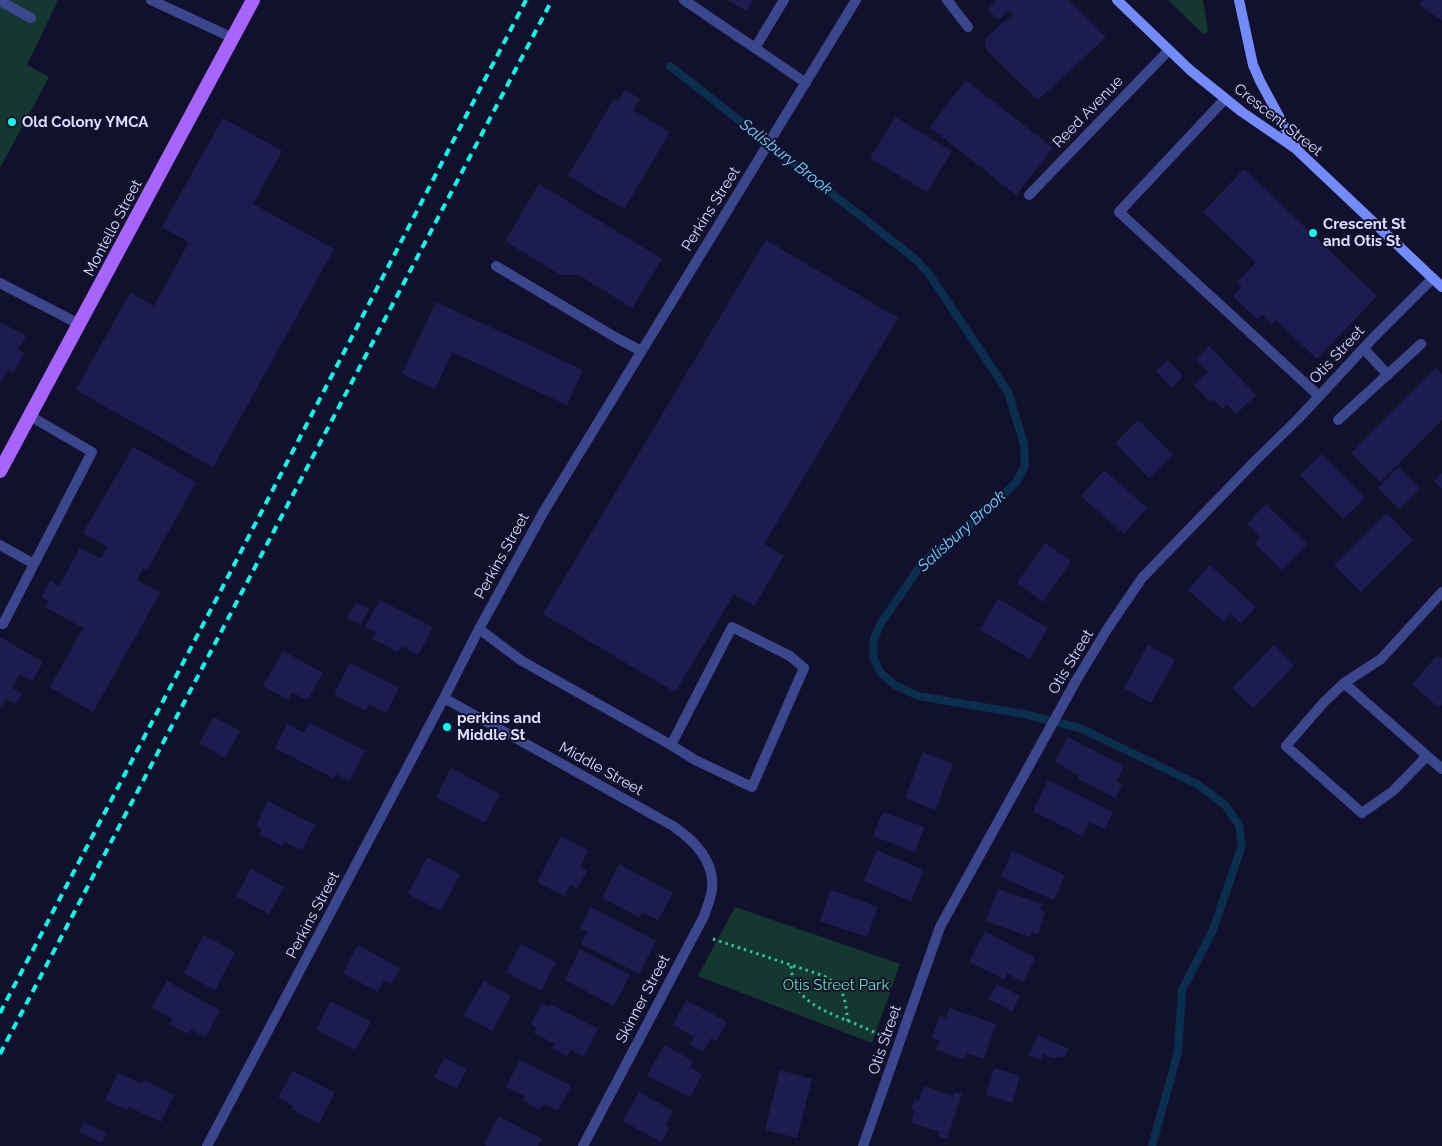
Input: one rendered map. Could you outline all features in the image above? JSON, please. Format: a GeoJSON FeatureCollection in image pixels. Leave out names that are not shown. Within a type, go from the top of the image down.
{"type":"FeatureCollection","features":[{"type":"Feature","properties":{"kind":"main road","name":"Montello Street"},"geometry":{"type":"LineString","coordinates":[[0,471],[253,0]]}},
{"type":"Feature","properties":{"kind":"main road","name":"Crescent Street"},"geometry":{"type":"LineString","coordinates":[[1117,0],[1190,70],[1242,112],[1296,149],[1442,287]]}},
{"type":"Feature","properties":{"kind":"main road"},"geometry":{"type":"LineString","coordinates":[[1239,0],[1253,65],[1296,149]]}},
{"type":"Feature","properties":{"kind":"street"},"geometry":{"type":"LineString","coordinates":[[151,0],[233,38]]}},
{"type":"Feature","properties":{"kind":"street"},"geometry":{"type":"LineString","coordinates":[[684,0],[806,83]]}},
{"type":"Feature","properties":{"kind":"street"},"geometry":{"type":"LineString","coordinates":[[755,48],[784,0]]}},
{"type":"Feature","properties":{"kind":"street","name":"Perkins Street"},"geometry":{"type":"LineString","coordinates":[[207,1146],[444,698],[479,628],[544,511],[856,0]]}},
{"type":"Feature","properties":{"kind":"street"},"geometry":{"type":"LineString","coordinates":[[947,0],[968,27]]}},
{"type":"Feature","properties":{"kind":"street"},"geometry":{"type":"LineString","coordinates":[[0,1],[31,18]]}},
{"type":"Feature","properties":{"kind":"street","name":"Reed Avenue"},"geometry":{"type":"LineString","coordinates":[[1029,195],[1169,50]]}},
{"type":"Feature","properties":{"kind":"street"},"geometry":{"type":"LineString","coordinates":[[1226,99],[1119,212],[1319,396]]}},
{"type":"Feature","properties":{"kind":"street"},"geometry":{"type":"LineString","coordinates":[[496,266],[641,351]]}},
{"type":"Feature","properties":{"kind":"street","name":"Otis Street"},"geometry":{"type":"LineString","coordinates":[[864,1146],[940,927],[1065,700],[1108,628],[1142,578],[1433,278]]}},
{"type":"Feature","properties":{"kind":"street"},"geometry":{"type":"LineString","coordinates":[[0,284],[79,324]]}},
{"type":"Feature","properties":{"kind":"street"},"geometry":{"type":"LineString","coordinates":[[1338,420],[1421,344]]}},
{"type":"Feature","properties":{"kind":"street"},"geometry":{"type":"LineString","coordinates":[[1364,349],[1388,375]]}},
{"type":"Feature","properties":{"kind":"street"},"geometry":{"type":"LineString","coordinates":[[3,624],[92,452],[30,416]]}},
{"type":"Feature","properties":{"kind":"street"},"geometry":{"type":"LineString","coordinates":[[0,545],[34,564]]}},
{"type":"Feature","properties":{"kind":"street"},"geometry":{"type":"LineString","coordinates":[[1427,756],[1393,791],[1362,813],[1286,746],[1324,702],[1344,683],[1381,659],[1442,592]]}},
{"type":"Feature","properties":{"kind":"street"},"geometry":{"type":"LineString","coordinates":[[479,628],[522,661],[695,760],[752,787],[804,668],[790,656],[732,627],[671,745]]}},
{"type":"Feature","properties":{"kind":"street"},"geometry":{"type":"LineString","coordinates":[[1344,683],[1442,769]]}},
{"type":"Feature","properties":{"kind":"street","name":"Middle Street"},"geometry":{"type":"LineString","coordinates":[[444,698],[673,826],[694,842],[702,851],[707,862]]}},
{"type":"Feature","properties":{"kind":"street","name":"Skinner Street"},"geometry":{"type":"LineString","coordinates":[[583,1146],[704,916],[712,889],[707,862]]}},
{"type":"Feature","properties":{"kind":"path"},"geometry":{"type":"LineString","coordinates":[[695,933],[824,976],[837,984],[844,995],[848,1021]]}},
{"type":"Feature","properties":{"kind":"path"},"geometry":{"type":"LineString","coordinates":[[791,965],[791,975],[794,984],[807,999],[823,1010],[899,1044]]}},
{"type":"Feature","properties":{"kind":"green space","name":"Old Colony YMCA"},"geometry":{"type":"Polygon","coordinates":[[[0,0],[58,0],[27,65],[49,77],[0,168],[0,0]]]}},
{"type":"Feature","properties":{"kind":"green space"},"geometry":{"type":"Polygon","coordinates":[[[1168,0],[1203,0],[1208,30],[1206,34],[1202,33],[1168,0]]]}},
{"type":"Feature","properties":{"kind":"green space","name":"Otis Street Park"},"geometry":{"type":"Polygon","coordinates":[[[735,907],[900,964],[872,1043],[698,976],[735,907]]]}},
{"type":"Feature","properties":{"kind":"building"},"geometry":{"type":"Polygon","coordinates":[[[726,0],[753,0],[747,11],[726,0]]]}},
{"type":"Feature","properties":{"kind":"building"},"geometry":{"type":"Polygon","coordinates":[[[997,0],[1068,0],[1106,37],[1038,100],[989,53],[985,46],[985,39],[1013,14],[1009,10],[998,20],[988,9],[997,0]]]}},
{"type":"Feature","properties":{"kind":"building"},"geometry":{"type":"Polygon","coordinates":[[[1423,0],[1442,0],[1442,20],[1419,5],[1423,0]]]}},
{"type":"Feature","properties":{"kind":"building"},"geometry":{"type":"Polygon","coordinates":[[[966,80],[1053,148],[1016,195],[930,127],[966,80]]]}},
{"type":"Feature","properties":{"kind":"building"},"geometry":{"type":"Polygon","coordinates":[[[625,90],[640,99],[633,110],[670,132],[624,209],[568,176],[614,99],[618,101],[625,90]]]}},
{"type":"Feature","properties":{"kind":"building"},"geometry":{"type":"Polygon","coordinates":[[[895,117],[952,151],[927,192],[870,158],[895,117]]]}},
{"type":"Feature","properties":{"kind":"building"},"geometry":{"type":"Polygon","coordinates":[[[223,118],[282,151],[253,204],[334,249],[213,467],[76,390],[130,293],[154,306],[189,242],[162,227],[223,118]]]}},
{"type":"Feature","properties":{"kind":"building"},"geometry":{"type":"Polygon","coordinates":[[[1244,169],[1377,296],[1317,359],[1276,320],[1272,324],[1262,315],[1257,319],[1233,296],[1242,287],[1237,283],[1256,262],[1203,212],[1244,169]]]}},
{"type":"Feature","properties":{"kind":"building"},"geometry":{"type":"Polygon","coordinates":[[[539,184],[662,259],[632,308],[579,275],[561,275],[505,241],[539,184]]]}},
{"type":"Feature","properties":{"kind":"building"},"geometry":{"type":"Polygon","coordinates":[[[766,240],[898,318],[764,544],[784,556],[754,606],[734,594],[675,692],[543,614],[766,240]]]}},
{"type":"Feature","properties":{"kind":"building"},"geometry":{"type":"Polygon","coordinates":[[[436,302],[583,370],[567,405],[452,352],[435,389],[402,374],[436,302]]]}},
{"type":"Feature","properties":{"kind":"building"},"geometry":{"type":"Polygon","coordinates":[[[0,322],[26,336],[18,350],[24,353],[14,373],[8,370],[0,384],[0,322]]]}},
{"type":"Feature","properties":{"kind":"building"},"geometry":{"type":"Polygon","coordinates":[[[1209,346],[1256,395],[1236,414],[1227,405],[1223,409],[1213,399],[1210,402],[1194,385],[1208,372],[1196,359],[1209,346]]]}},
{"type":"Feature","properties":{"kind":"building"},"geometry":{"type":"Polygon","coordinates":[[[1168,360],[1183,376],[1172,388],[1156,371],[1168,360]]]}},
{"type":"Feature","properties":{"kind":"building"},"geometry":{"type":"Polygon","coordinates":[[[1436,368],[1442,374],[1442,420],[1380,482],[1351,453],[1436,368]]]}},
{"type":"Feature","properties":{"kind":"building"},"geometry":{"type":"Polygon","coordinates":[[[1138,420],[1173,455],[1149,478],[1115,443],[1138,420]]]}},
{"type":"Feature","properties":{"kind":"building"},"geometry":{"type":"Polygon","coordinates":[[[133,447],[196,482],[147,570],[143,568],[137,580],[160,593],[93,712],[50,687],[83,628],[45,607],[49,601],[41,597],[50,581],[59,586],[80,548],[101,559],[107,547],[83,533],[133,447]]]}},
{"type":"Feature","properties":{"kind":"building"},"geometry":{"type":"Polygon","coordinates":[[[1322,454],[1365,498],[1343,519],[1300,475],[1322,454]]]}},
{"type":"Feature","properties":{"kind":"building"},"geometry":{"type":"Polygon","coordinates":[[[1398,467],[1420,488],[1399,509],[1378,488],[1398,467]]]}},
{"type":"Feature","properties":{"kind":"building"},"geometry":{"type":"Polygon","coordinates":[[[1104,470],[1147,508],[1124,534],[1081,496],[1104,470]]]}},
{"type":"Feature","properties":{"kind":"building"},"geometry":{"type":"Polygon","coordinates":[[[1442,473],[1442,489],[1434,481],[1442,473]]]}},
{"type":"Feature","properties":{"kind":"building"},"geometry":{"type":"Polygon","coordinates":[[[1266,504],[1307,544],[1282,570],[1255,544],[1261,537],[1247,524],[1266,504]]]}},
{"type":"Feature","properties":{"kind":"building"},"geometry":{"type":"Polygon","coordinates":[[[1387,513],[1413,540],[1361,592],[1334,565],[1387,513]]]}},
{"type":"Feature","properties":{"kind":"building"},"geometry":{"type":"Polygon","coordinates":[[[1045,543],[1071,561],[1043,602],[1017,583],[1045,543]]]}},
{"type":"Feature","properties":{"kind":"building"},"geometry":{"type":"Polygon","coordinates":[[[1210,565],[1256,607],[1241,623],[1230,614],[1223,621],[1188,590],[1210,565]]]}},
{"type":"Feature","properties":{"kind":"building"},"geometry":{"type":"Polygon","coordinates":[[[998,599],[1048,628],[1030,659],[980,630],[998,599]]]}},
{"type":"Feature","properties":{"kind":"building"},"geometry":{"type":"Polygon","coordinates":[[[380,600],[433,627],[418,655],[402,646],[398,652],[373,639],[376,633],[365,627],[380,600]]]}},
{"type":"Feature","properties":{"kind":"building"},"geometry":{"type":"Polygon","coordinates":[[[356,602],[369,609],[361,625],[347,618],[356,602]]]}},
{"type":"Feature","properties":{"kind":"building"},"geometry":{"type":"Polygon","coordinates":[[[0,637],[43,662],[32,681],[19,674],[12,688],[22,694],[16,704],[6,698],[2,706],[0,705],[0,637]]]}},
{"type":"Feature","properties":{"kind":"building"},"geometry":{"type":"Polygon","coordinates":[[[1148,645],[1175,660],[1151,703],[1124,688],[1148,645]]]}},
{"type":"Feature","properties":{"kind":"building"},"geometry":{"type":"Polygon","coordinates":[[[1274,645],[1294,666],[1253,708],[1232,688],[1274,645]]]}},
{"type":"Feature","properties":{"kind":"building"},"geometry":{"type":"Polygon","coordinates":[[[283,651],[323,673],[307,700],[292,692],[288,700],[263,686],[283,651]]]}},
{"type":"Feature","properties":{"kind":"building"},"geometry":{"type":"Polygon","coordinates":[[[1437,656],[1440,659],[1442,657],[1442,706],[1440,704],[1438,707],[1412,684],[1437,656]]]}},
{"type":"Feature","properties":{"kind":"building"},"geometry":{"type":"Polygon","coordinates":[[[350,663],[399,688],[386,713],[369,704],[365,711],[334,694],[350,663]]]}},
{"type":"Feature","properties":{"kind":"building"},"geometry":{"type":"Polygon","coordinates":[[[214,717],[240,731],[225,758],[199,743],[214,717]]]}},
{"type":"Feature","properties":{"kind":"building"},"geometry":{"type":"Polygon","coordinates":[[[309,723],[365,751],[350,781],[336,774],[333,778],[275,748],[287,724],[304,733],[309,723]]]}},
{"type":"Feature","properties":{"kind":"building"},"geometry":{"type":"Polygon","coordinates":[[[1068,737],[1124,766],[1116,781],[1122,785],[1115,798],[1077,778],[1079,775],[1055,762],[1068,737]]]}},
{"type":"Feature","properties":{"kind":"building"},"geometry":{"type":"Polygon","coordinates":[[[923,752],[953,764],[935,810],[905,798],[923,752]]]}},
{"type":"Feature","properties":{"kind":"building"},"geometry":{"type":"Polygon","coordinates":[[[451,768],[500,794],[485,823],[436,797],[451,768]]]}},
{"type":"Feature","properties":{"kind":"building"},"geometry":{"type":"Polygon","coordinates":[[[1048,780],[1113,812],[1105,829],[1089,822],[1082,836],[1033,811],[1048,780]]]}},
{"type":"Feature","properties":{"kind":"building"},"geometry":{"type":"Polygon","coordinates":[[[268,801],[315,825],[302,850],[284,842],[282,846],[259,834],[262,829],[256,826],[268,801]]]}},
{"type":"Feature","properties":{"kind":"building"},"geometry":{"type":"Polygon","coordinates":[[[883,812],[924,827],[915,852],[873,836],[883,812]]]}},
{"type":"Feature","properties":{"kind":"building"},"geometry":{"type":"Polygon","coordinates":[[[561,836],[588,850],[580,867],[587,871],[577,889],[570,885],[564,896],[537,882],[561,836]]]}},
{"type":"Feature","properties":{"kind":"building"},"geometry":{"type":"Polygon","coordinates":[[[877,850],[921,869],[922,874],[911,901],[864,881],[877,850]]]}},
{"type":"Feature","properties":{"kind":"building"},"geometry":{"type":"Polygon","coordinates":[[[1012,851],[1065,875],[1054,900],[1001,877],[1012,851]]]}},
{"type":"Feature","properties":{"kind":"building"},"geometry":{"type":"Polygon","coordinates":[[[427,857],[460,874],[441,911],[408,894],[427,857]]]}},
{"type":"Feature","properties":{"kind":"building"},"geometry":{"type":"Polygon","coordinates":[[[619,864],[673,893],[658,920],[642,912],[639,917],[602,898],[619,864]]]}},
{"type":"Feature","properties":{"kind":"building"},"geometry":{"type":"Polygon","coordinates":[[[251,869],[284,887],[269,914],[236,896],[251,869]]]}},
{"type":"Feature","properties":{"kind":"building"},"geometry":{"type":"Polygon","coordinates":[[[998,889],[1042,904],[1040,910],[1045,912],[1038,934],[1032,932],[1030,937],[986,921],[998,889]]]}},
{"type":"Feature","properties":{"kind":"building"},"geometry":{"type":"Polygon","coordinates":[[[831,890],[878,907],[867,937],[820,921],[831,890]]]}},
{"type":"Feature","properties":{"kind":"building"},"geometry":{"type":"Polygon","coordinates":[[[591,907],[656,941],[639,974],[581,944],[587,932],[580,928],[591,907]]]}},
{"type":"Feature","properties":{"kind":"building"},"geometry":{"type":"Polygon","coordinates":[[[985,931],[1035,958],[1023,982],[1007,973],[1004,979],[969,962],[985,931]]]}},
{"type":"Feature","properties":{"kind":"building"},"geometry":{"type":"Polygon","coordinates":[[[203,935],[235,952],[215,990],[184,973],[203,935]]]}},
{"type":"Feature","properties":{"kind":"building"},"geometry":{"type":"Polygon","coordinates":[[[521,944],[556,962],[541,991],[506,972],[521,944]]]}},
{"type":"Feature","properties":{"kind":"building"},"geometry":{"type":"Polygon","coordinates":[[[358,945],[400,968],[391,984],[384,980],[378,992],[343,973],[358,945]]]}},
{"type":"Feature","properties":{"kind":"building"},"geometry":{"type":"Polygon","coordinates":[[[580,949],[630,975],[614,1006],[565,980],[580,949]]]}},
{"type":"Feature","properties":{"kind":"building"},"geometry":{"type":"Polygon","coordinates":[[[167,981],[220,1010],[206,1037],[190,1029],[188,1034],[170,1024],[173,1019],[152,1008],[167,981]]]}},
{"type":"Feature","properties":{"kind":"building"},"geometry":{"type":"Polygon","coordinates":[[[484,981],[511,996],[492,1031],[464,1015],[484,981]]]}},
{"type":"Feature","properties":{"kind":"building"},"geometry":{"type":"Polygon","coordinates":[[[997,984],[1020,996],[1012,1011],[989,999],[997,984]]]}},
{"type":"Feature","properties":{"kind":"building"},"geometry":{"type":"Polygon","coordinates":[[[686,1000],[727,1022],[716,1041],[711,1038],[703,1052],[690,1045],[694,1037],[673,1025],[686,1000]]]}},
{"type":"Feature","properties":{"kind":"building"},"geometry":{"type":"Polygon","coordinates":[[[331,1001],[371,1022],[355,1050],[316,1029],[331,1001]]]}},
{"type":"Feature","properties":{"kind":"building"},"geometry":{"type":"Polygon","coordinates":[[[542,1004],[548,1007],[550,1004],[598,1029],[584,1057],[571,1050],[567,1057],[552,1048],[555,1044],[534,1033],[537,1027],[531,1024],[542,1004]]]}},
{"type":"Feature","properties":{"kind":"building"},"geometry":{"type":"Polygon","coordinates":[[[949,1008],[996,1024],[984,1059],[966,1053],[964,1059],[936,1050],[940,1041],[932,1038],[939,1016],[946,1018],[949,1008]]]}},
{"type":"Feature","properties":{"kind":"building"},"geometry":{"type":"Polygon","coordinates":[[[1038,1035],[1069,1049],[1065,1056],[1053,1058],[1043,1054],[1040,1060],[1029,1055],[1038,1035]]]}},
{"type":"Feature","properties":{"kind":"building"},"geometry":{"type":"Polygon","coordinates":[[[664,1045],[693,1061],[690,1067],[702,1074],[690,1097],[647,1076],[664,1045]]]}},
{"type":"Feature","properties":{"kind":"building"},"geometry":{"type":"Polygon","coordinates":[[[445,1058],[467,1069],[456,1089],[434,1077],[445,1058]]]}},
{"type":"Feature","properties":{"kind":"building"},"geometry":{"type":"Polygon","coordinates":[[[520,1060],[571,1086],[558,1111],[544,1104],[540,1110],[523,1101],[525,1096],[506,1087],[520,1060]]]}},
{"type":"Feature","properties":{"kind":"building"},"geometry":{"type":"Polygon","coordinates":[[[994,1068],[1020,1076],[1012,1103],[986,1095],[994,1068]]]}},
{"type":"Feature","properties":{"kind":"building"},"geometry":{"type":"Polygon","coordinates":[[[780,1070],[812,1079],[797,1138],[765,1130],[780,1070]]]}},
{"type":"Feature","properties":{"kind":"building"},"geometry":{"type":"Polygon","coordinates":[[[293,1071],[335,1093],[319,1123],[291,1109],[293,1106],[278,1097],[293,1071]]]}},
{"type":"Feature","properties":{"kind":"building"},"geometry":{"type":"Polygon","coordinates":[[[118,1073],[142,1084],[144,1080],[174,1095],[161,1122],[129,1107],[127,1110],[105,1100],[118,1073]]]}},
{"type":"Feature","properties":{"kind":"building"},"geometry":{"type":"Polygon","coordinates":[[[924,1086],[953,1096],[954,1092],[962,1094],[947,1139],[938,1136],[940,1132],[911,1123],[915,1110],[911,1109],[914,1099],[919,1100],[924,1086]]]}},
{"type":"Feature","properties":{"kind":"building"},"geometry":{"type":"Polygon","coordinates":[[[639,1092],[673,1111],[665,1126],[669,1128],[661,1142],[623,1121],[639,1092]]]}},
{"type":"Feature","properties":{"kind":"building"},"geometry":{"type":"Polygon","coordinates":[[[499,1116],[542,1139],[538,1146],[487,1146],[484,1144],[499,1116]]]}},
{"type":"Feature","properties":{"kind":"building"},"geometry":{"type":"Polygon","coordinates":[[[84,1122],[106,1133],[102,1143],[79,1132],[84,1122]]]}},
{"type":"Feature","properties":{"kind":"waterway","name":"Salisbury Brook"},"geometry":{"type":"LineString","coordinates":[[670,66],[914,258],[929,274],[1008,392],[1024,444],[1025,466],[1016,482],[991,508],[923,562],[881,623],[874,639],[873,656],[880,672],[895,685],[918,696],[1024,714],[1080,728],[1197,784],[1225,805],[1239,825],[1242,845],[1213,930],[1182,990],[1178,1052],[1152,1146]]}},
{"type":"Feature","properties":{"kind":"railway"},"geometry":{"type":"LineString","coordinates":[[0,1013],[526,0]]}},
{"type":"Feature","properties":{"kind":"railway"},"geometry":{"type":"LineString","coordinates":[[0,1054],[552,0]]}},
{"type":"Feature","properties":{"kind":"place","name":"Old Colony YMCA"},"geometry":{"type":"Point","coordinates":[12,122]}},
{"type":"Feature","properties":{"kind":"place","name":"Crescent St and Otis St"},"geometry":{"type":"Point","coordinates":[1313,233]}},
{"type":"Feature","properties":{"kind":"place","name":"perkins and Middle St"},"geometry":{"type":"Point","coordinates":[447,727]}}]}
